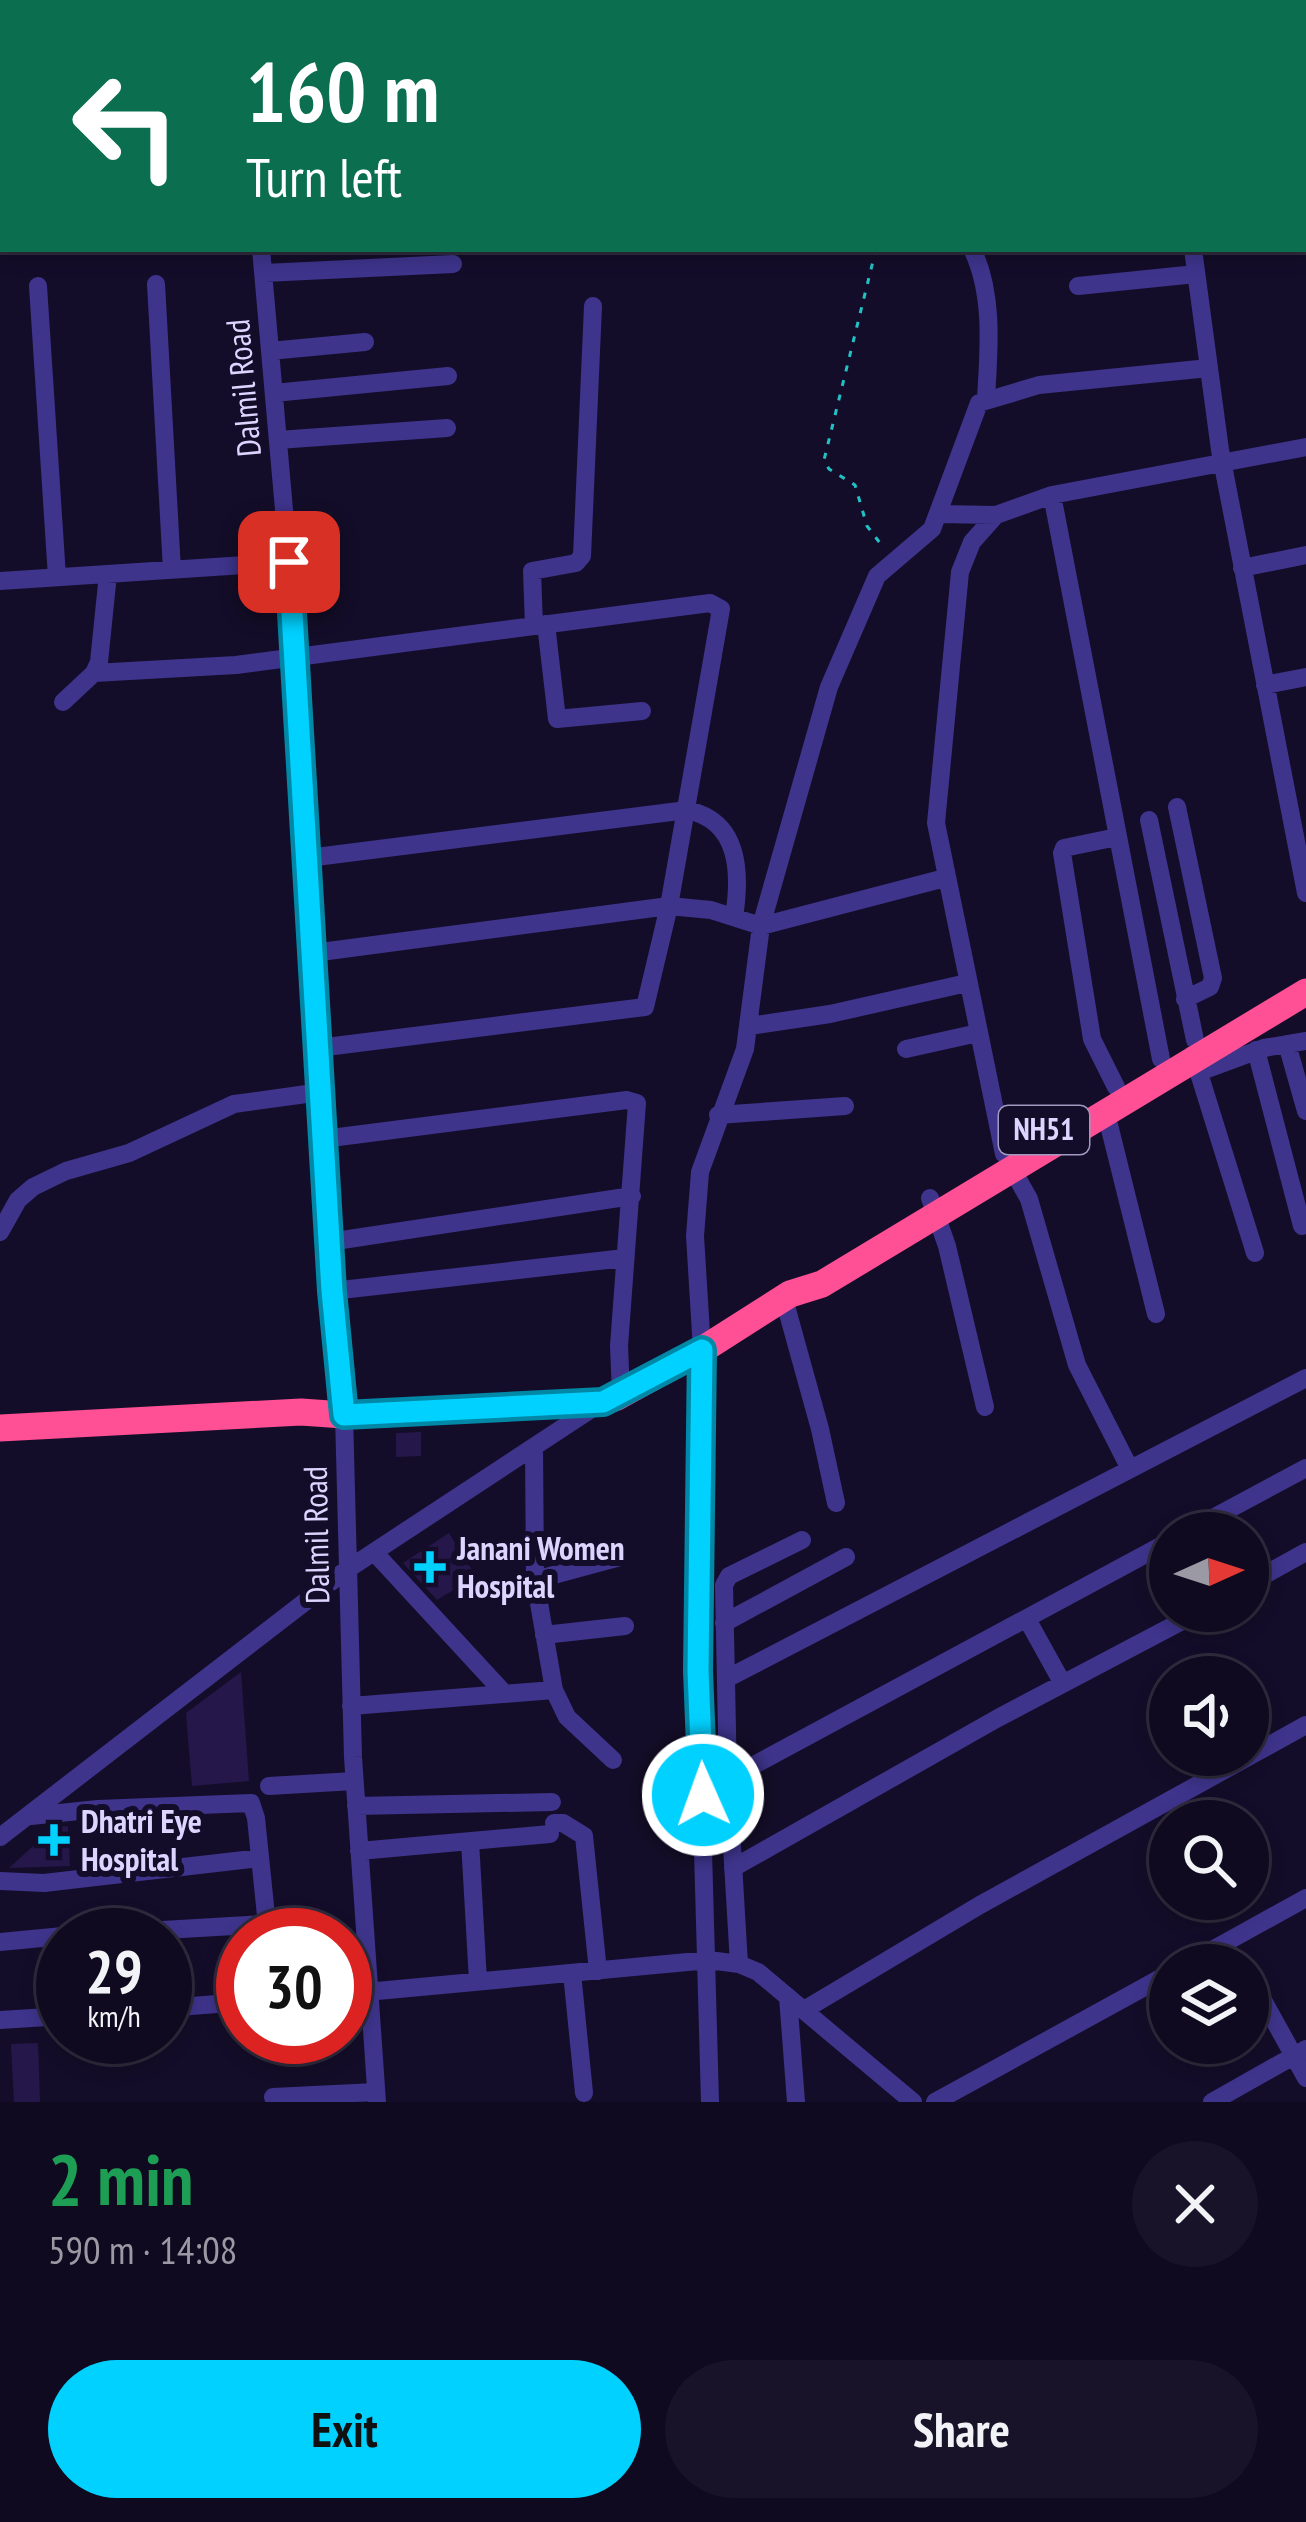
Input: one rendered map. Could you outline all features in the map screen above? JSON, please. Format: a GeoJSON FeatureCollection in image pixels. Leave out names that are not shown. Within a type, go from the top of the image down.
{"type":"FeatureCollection","features":[{"type":"Feature","properties":{"kind":"highway","name":"NH51"},"geometry":{"type":"LineString","coordinates":[[1111,1100],[1161,1060],[1194,1053],[1306,975]]}},
{"type":"Feature","properties":{"kind":"highway","name":"NH51"},"geometry":{"type":"LineString","coordinates":[[2,1436],[227,1423],[301,1412],[344,1415],[612,1398],[702,1350],[787,1296],[822,1284],[934,1206],[1111,1100],[1306,992]]}},
{"type":"Feature","properties":{"kind":"street","name":"Dalmil Road"},"geometry":{"type":"LineString","coordinates":[[261,252],[297,658],[332,1291],[344,1415],[345,1571],[363,1908]]}},
{"type":"Feature","properties":{"kind":"street"},"geometry":{"type":"LineString","coordinates":[[973,252],[986,307],[986,398]]}},
{"type":"Feature","properties":{"kind":"street"},"geometry":{"type":"LineString","coordinates":[[1193,252],[1222,463],[1306,893]]}},
{"type":"Feature","properties":{"kind":"street"},"geometry":{"type":"LineString","coordinates":[[264,273],[453,264]]}},
{"type":"Feature","properties":{"kind":"street"},"geometry":{"type":"LineString","coordinates":[[1078,286],[1196,274]]}},
{"type":"Feature","properties":{"kind":"street"},"geometry":{"type":"LineString","coordinates":[[156,284],[172,570]]}},
{"type":"Feature","properties":{"kind":"street"},"geometry":{"type":"LineString","coordinates":[[38,286],[57,578]]}},
{"type":"Feature","properties":{"kind":"street"},"geometry":{"type":"LineString","coordinates":[[593,306],[581,560],[532,571],[557,719],[642,711]]}},
{"type":"Feature","properties":{"kind":"street"},"geometry":{"type":"LineString","coordinates":[[270,351],[365,342]]}},
{"type":"Feature","properties":{"kind":"street"},"geometry":{"type":"LineString","coordinates":[[710,2102],[698,1671],[702,1350],[696,1198],[706,1147],[745,1049],[761,926],[830,687],[870,588],[893,558],[921,541],[939,514],[973,412],[986,398],[1039,385],[1208,368]]}},
{"type":"Feature","properties":{"kind":"street"},"geometry":{"type":"LineString","coordinates":[[274,393],[448,376]]}},
{"type":"Feature","properties":{"kind":"street"},"geometry":{"type":"LineString","coordinates":[[278,440],[447,428]]}},
{"type":"Feature","properties":{"kind":"street"},"geometry":{"type":"LineString","coordinates":[[939,514],[996,515],[1052,496],[1306,447]]}},
{"type":"Feature","properties":{"kind":"street"},"geometry":{"type":"LineString","coordinates":[[1052,496],[1161,1060]]}},
{"type":"Feature","properties":{"kind":"street"},"geometry":{"type":"LineString","coordinates":[[996,515],[972,542],[960,572],[936,823],[1008,1162],[1029,1199],[1077,1365],[1130,1468]]}},
{"type":"Feature","properties":{"kind":"street"},"geometry":{"type":"LineString","coordinates":[[1242,568],[1306,555]]}},
{"type":"Feature","properties":{"kind":"street"},"geometry":{"type":"LineString","coordinates":[[0,581],[289,562]]}},
{"type":"Feature","properties":{"kind":"street"},"geometry":{"type":"LineString","coordinates":[[63,702],[94,673],[103,646],[108,574]]}},
{"type":"Feature","properties":{"kind":"street"},"geometry":{"type":"LineString","coordinates":[[94,673],[297,658],[717,604],[722,620],[645,1007],[318,1048]]}},
{"type":"Feature","properties":{"kind":"street"},"geometry":{"type":"LineString","coordinates":[[1265,685],[1306,677]]}},
{"type":"Feature","properties":{"kind":"street"},"geometry":{"type":"LineString","coordinates":[[1178,807],[1213,978],[1210,987],[1185,999]]}},
{"type":"Feature","properties":{"kind":"street"},"geometry":{"type":"LineString","coordinates":[[308,859],[687,810],[709,818],[731,840],[739,884],[734,916]]}},
{"type":"Feature","properties":{"kind":"street"},"geometry":{"type":"LineString","coordinates":[[1149,820],[1194,1053],[1255,1253]]}},
{"type":"Feature","properties":{"kind":"street"},"geometry":{"type":"LineString","coordinates":[[1118,837],[1064,848],[1062,853],[1092,1039],[1111,1100],[1156,1314]]}},
{"type":"Feature","properties":{"kind":"street"},"geometry":{"type":"LineString","coordinates":[[313,953],[668,906],[690,906],[761,926],[945,878]]}},
{"type":"Feature","properties":{"kind":"street"},"geometry":{"type":"LineString","coordinates":[[749,1026],[830,1015],[968,983]]}},
{"type":"Feature","properties":{"kind":"street"},"geometry":{"type":"LineString","coordinates":[[906,1049],[978,1033]]}},
{"type":"Feature","properties":{"kind":"street"},"geometry":{"type":"LineString","coordinates":[[1194,1053],[1296,1043],[1306,1111]]}},
{"type":"Feature","properties":{"kind":"street"},"geometry":{"type":"LineString","coordinates":[[1256,1050],[1302,1226]]}},
{"type":"Feature","properties":{"kind":"street"},"geometry":{"type":"LineString","coordinates":[[0,1232],[19,1200],[33,1187],[66,1171],[129,1153],[234,1104],[321,1092]]}},
{"type":"Feature","properties":{"kind":"street"},"geometry":{"type":"LineString","coordinates":[[0,1837],[345,1571],[612,1398],[632,1196],[637,1109],[633,1100],[323,1139]]}},
{"type":"Feature","properties":{"kind":"street"},"geometry":{"type":"LineString","coordinates":[[718,1115],[845,1106]]}},
{"type":"Feature","properties":{"kind":"street"},"geometry":{"type":"LineString","coordinates":[[329,1242],[632,1196]]}},
{"type":"Feature","properties":{"kind":"street"},"geometry":{"type":"LineString","coordinates":[[934,1206],[985,1407]]}},
{"type":"Feature","properties":{"kind":"street"},"geometry":{"type":"LineString","coordinates":[[332,1291],[625,1258]]}},
{"type":"Feature","properties":{"kind":"street"},"geometry":{"type":"LineString","coordinates":[[787,1296],[836,1503]]}},
{"type":"Feature","properties":{"kind":"street"},"geometry":{"type":"LineString","coordinates":[[726,1679],[1306,1378]]}},
{"type":"Feature","properties":{"kind":"street"},"geometry":{"type":"LineString","coordinates":[[534,1447],[535,1580],[554,1690],[566,1717],[613,1760]]}},
{"type":"Feature","properties":{"kind":"street"},"geometry":{"type":"LineString","coordinates":[[1224,1512],[1306,1468]]}},
{"type":"Feature","properties":{"kind":"street"},"geometry":{"type":"LineString","coordinates":[[739,1964],[728,1780],[724,1585],[729,1576],[802,1540]]}},
{"type":"Feature","properties":{"kind":"street"},"geometry":{"type":"LineString","coordinates":[[374,1552],[505,1694]]}},
{"type":"Feature","properties":{"kind":"street"},"geometry":{"type":"LineString","coordinates":[[728,1780],[1149,1552]]}},
{"type":"Feature","properties":{"kind":"street"},"geometry":{"type":"LineString","coordinates":[[1269,1573],[1306,1552]]}},
{"type":"Feature","properties":{"kind":"street"},"geometry":{"type":"LineString","coordinates":[[535,1580],[620,1557]]}},
{"type":"Feature","properties":{"kind":"street"},"geometry":{"type":"LineString","coordinates":[[724,1623],[846,1557]]}},
{"type":"Feature","properties":{"kind":"street"},"geometry":{"type":"LineString","coordinates":[[1027,1619],[1063,1684]]}},
{"type":"Feature","properties":{"kind":"street"},"geometry":{"type":"LineString","coordinates":[[544,1635],[625,1626]]}},
{"type":"Feature","properties":{"kind":"street"},"geometry":{"type":"LineString","coordinates":[[733,1868],[1161,1632]]}},
{"type":"Feature","properties":{"kind":"street"},"geometry":{"type":"LineString","coordinates":[[351,1706],[554,1690]]}},
{"type":"Feature","properties":{"kind":"street"},"geometry":{"type":"LineString","coordinates":[[804,2011],[980,1905],[1306,1725]]}},
{"type":"Feature","properties":{"kind":"street"},"geometry":{"type":"LineString","coordinates":[[269,1786],[355,1781]]}},
{"type":"Feature","properties":{"kind":"street"},"geometry":{"type":"LineString","coordinates":[[26,1816],[245,1802],[254,1809],[265,1908]]}},
{"type":"Feature","properties":{"kind":"street"},"geometry":{"type":"LineString","coordinates":[[356,1806],[552,1802]]}},
{"type":"Feature","properties":{"kind":"street"},"geometry":{"type":"LineString","coordinates":[[359,1851],[470,1841],[552,1829],[563,1823],[584,1836],[598,1970]]}},
{"type":"Feature","properties":{"kind":"street"},"geometry":{"type":"LineString","coordinates":[[470,1841],[478,1982]]}},
{"type":"Feature","properties":{"kind":"street"},"geometry":{"type":"LineString","coordinates":[[0,1881],[44,1882],[260,1858]]}},
{"type":"Feature","properties":{"kind":"street"},"geometry":{"type":"LineString","coordinates":[[1223,1944],[1306,1898]]}},
{"type":"Feature","properties":{"kind":"street"},"geometry":{"type":"LineString","coordinates":[[0,1942],[36,1939]]}},
{"type":"Feature","properties":{"kind":"street"},"geometry":{"type":"LineString","coordinates":[[1230,1940],[1232,1944]]}},
{"type":"Feature","properties":{"kind":"street"},"geometry":{"type":"LineString","coordinates":[[372,1992],[709,1960],[739,1964],[758,1972],[913,2102]]}},
{"type":"Feature","properties":{"kind":"street"},"geometry":{"type":"LineString","coordinates":[[572,1973],[584,2093]]}},
{"type":"Feature","properties":{"kind":"street"},"geometry":{"type":"LineString","coordinates":[[935,2102],[1149,1985]]}},
{"type":"Feature","properties":{"kind":"street"},"geometry":{"type":"LineString","coordinates":[[788,1997],[796,2102]]}},
{"type":"Feature","properties":{"kind":"street"},"geometry":{"type":"LineString","coordinates":[[1269,2005],[1300,2053],[1306,2078]]}},
{"type":"Feature","properties":{"kind":"street"},"geometry":{"type":"LineString","coordinates":[[0,2020],[36,2017]]}},
{"type":"Feature","properties":{"kind":"street","name":"Dalmil Road"},"geometry":{"type":"LineString","coordinates":[[372,2037],[376,2097]]}},
{"type":"Feature","properties":{"kind":"street"},"geometry":{"type":"LineString","coordinates":[[1212,2102],[1300,2053]]}},
{"type":"Feature","properties":{"kind":"street"},"geometry":{"type":"LineString","coordinates":[[273,2097],[376,2097]]}},
{"type":"Feature","properties":{"kind":"path"},"geometry":{"type":"LineString","coordinates":[[875,252],[824,460],[829,469],[855,484],[867,526],[893,558]]}},
{"type":"Feature","properties":{"kind":"building"},"geometry":{"type":"Polygon","coordinates":[[[421,1432],[421,1456],[396,1457],[396,1433],[421,1432]]]}},
{"type":"Feature","properties":{"kind":"building"},"geometry":{"type":"Polygon","coordinates":[[[449,1533],[476,1576],[437,1600],[403,1563],[449,1533]]]}},
{"type":"Feature","properties":{"kind":"building"},"geometry":{"type":"Polygon","coordinates":[[[241,1672],[249,1781],[192,1786],[186,1713],[241,1672]]]}},
{"type":"Feature","properties":{"kind":"building"},"geometry":{"type":"Polygon","coordinates":[[[68,1826],[70,1866],[9,1868],[54,1827],[68,1826]]]}},
{"type":"Feature","properties":{"kind":"building"},"geometry":{"type":"Polygon","coordinates":[[[36,2043],[40,2102],[14,2102],[11,2044],[36,2043]]]}},
{"type":"Feature","properties":{"kind":"place","name":"Janani Women Hospital"},"geometry":{"type":"Point","coordinates":[430,1567]}},
{"type":"Feature","properties":{"kind":"place","name":"Dhatri Eye Hospital"},"geometry":{"type":"Point","coordinates":[54,1840]}},
{"type":"Feature","properties":{"kind":"route"},"geometry":{"type":"LineString","coordinates":[[289,562],[332,1291],[344,1415],[603,1402],[702,1350],[698,1671],[703,1795]]}}]}
